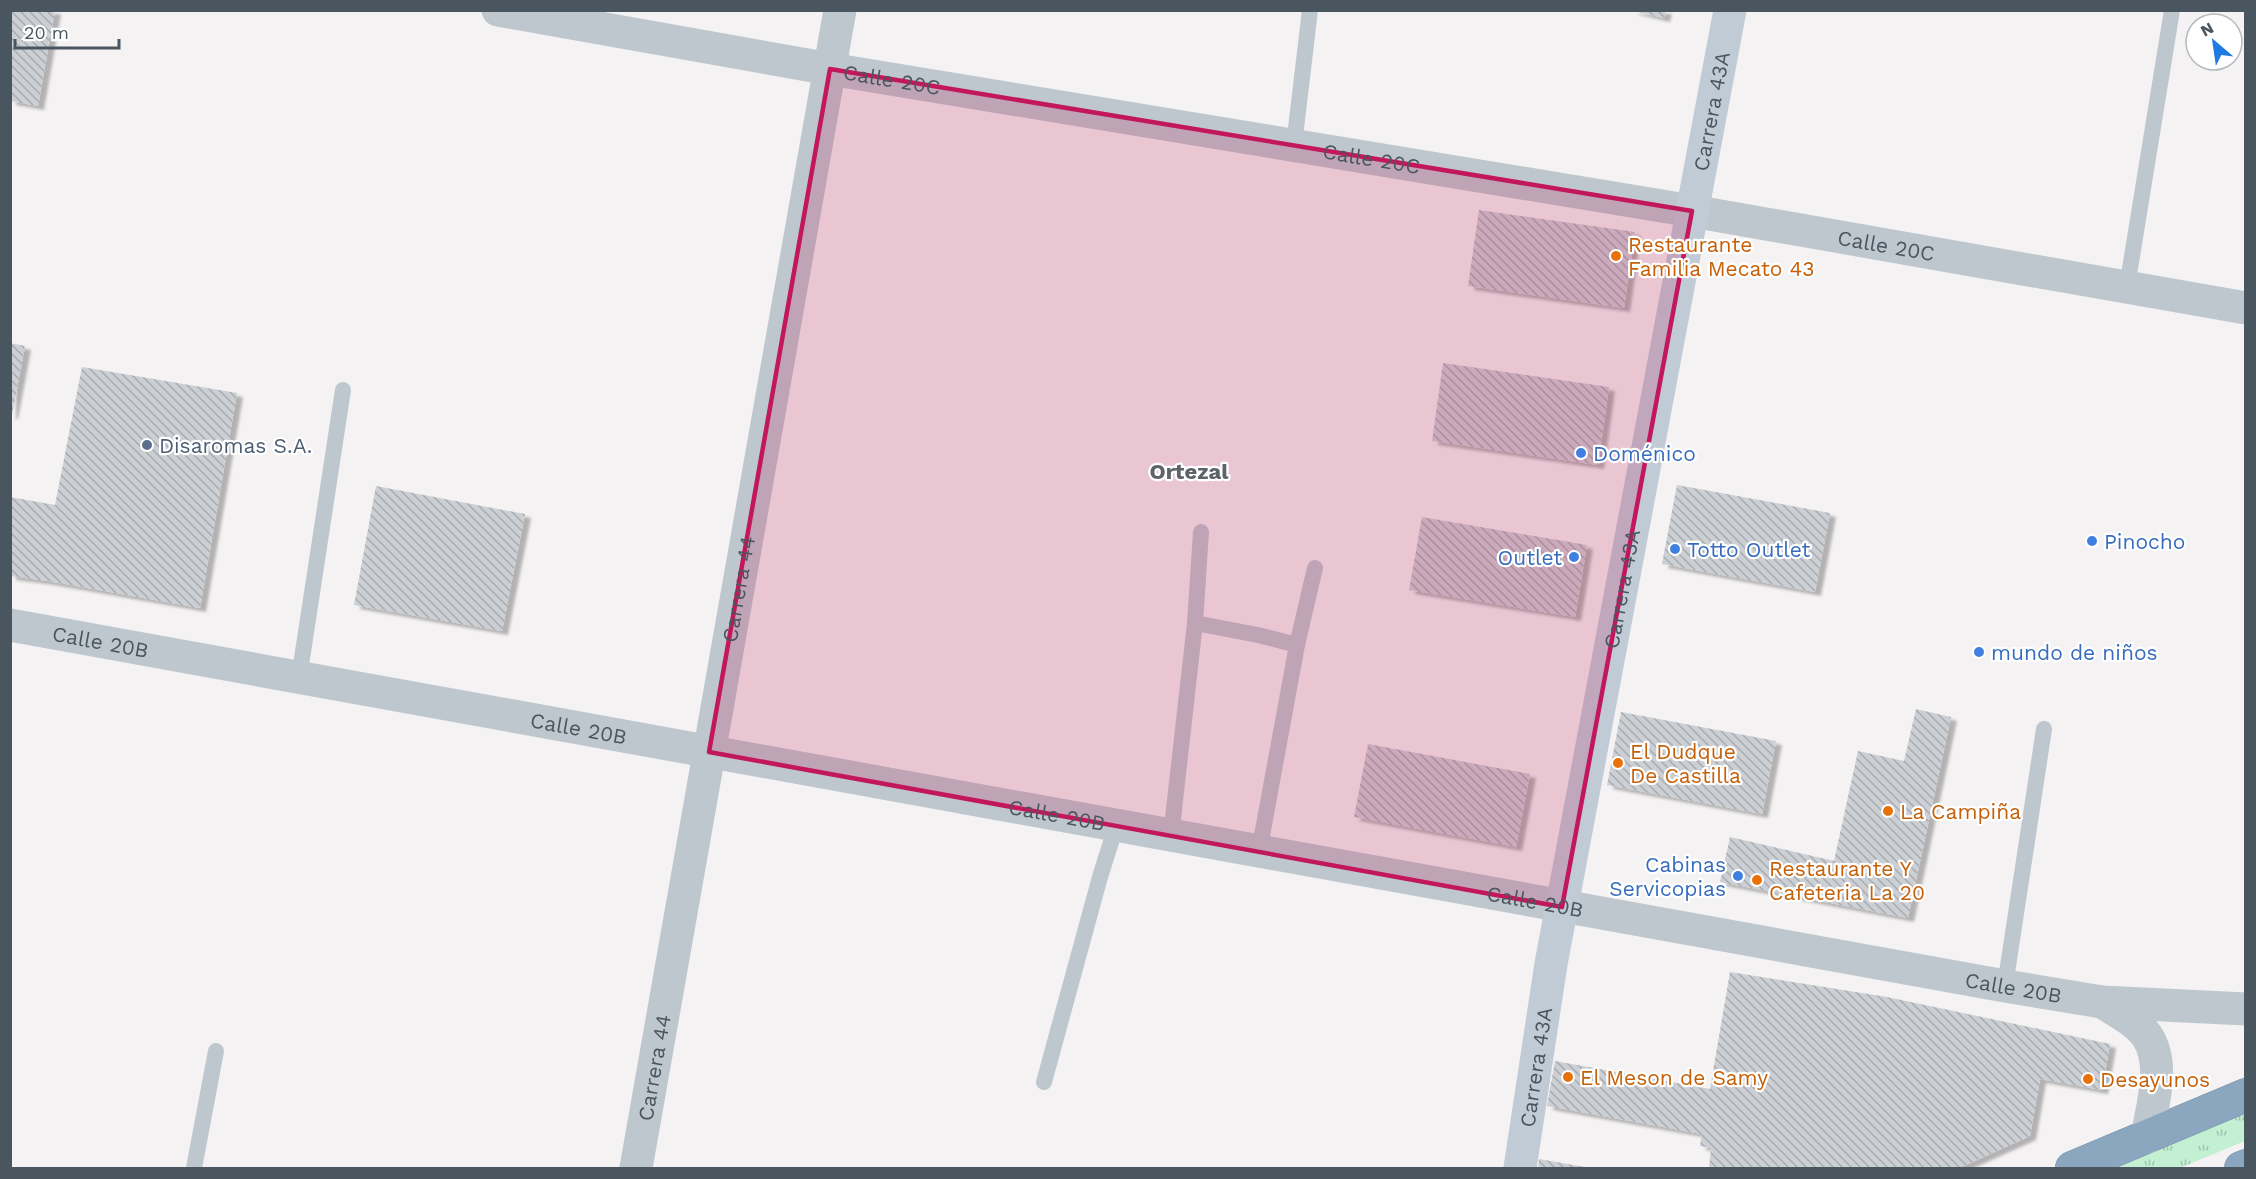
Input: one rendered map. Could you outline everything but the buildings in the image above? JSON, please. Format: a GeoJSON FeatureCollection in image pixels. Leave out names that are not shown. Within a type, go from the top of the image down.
{"type":"FeatureCollection","features":[{"type":"Feature","properties":{"kind":"highway"},"geometry":{"type":"LineString","coordinates":[[2072,1168],[2246,1095]]}},
{"type":"Feature","properties":{"kind":"highway"},"geometry":{"type":"LineString","coordinates":[[2241,1168],[2246,1166]]}},
{"type":"Feature","properties":{"kind":"street","name":"Calle 20C"},"geometry":{"type":"LineString","coordinates":[[498,10],[830,69],[1692,211],[2246,308]]}},
{"type":"Feature","properties":{"kind":"street","name":"Carrera 44"},"geometry":{"type":"LineString","coordinates":[[636,1168],[840,10]]}},
{"type":"Feature","properties":{"kind":"street","name":"Carrera 43A"},"geometry":{"type":"LineString","coordinates":[[1521,1168],[1562,907],[1730,10]]}},
{"type":"Feature","properties":{"kind":"street","name":"Calle 20B"},"geometry":{"type":"LineString","coordinates":[[10,625],[2005,986],[2102,1002],[2246,1010]]}},
{"type":"Feature","properties":{"kind":"street","name":"Calle 20B"},"geometry":{"type":"LineString","coordinates":[[2102,1002],[2131,1021],[2147,1037],[2155,1056],[2157,1080],[2147,1137]]}},
{"type":"Feature","properties":{"kind":"lane"},"geometry":{"type":"LineString","coordinates":[[1294,145],[1310,10]]}},
{"type":"Feature","properties":{"kind":"lane"},"geometry":{"type":"LineString","coordinates":[[2127,287],[2172,10]]}},
{"type":"Feature","properties":{"kind":"lane"},"geometry":{"type":"LineString","coordinates":[[300,678],[343,390]]}},
{"type":"Feature","properties":{"kind":"lane"},"geometry":{"type":"LineString","coordinates":[[1171,836],[1195,623],[1201,532]]}},
{"type":"Feature","properties":{"kind":"lane"},"geometry":{"type":"LineString","coordinates":[[1258,852],[1297,645],[1315,568]]}},
{"type":"Feature","properties":{"kind":"lane"},"geometry":{"type":"LineString","coordinates":[[1195,623],[1258,634],[1297,645]]}},
{"type":"Feature","properties":{"kind":"lane"},"geometry":{"type":"LineString","coordinates":[[2005,986],[2044,729]]}},
{"type":"Feature","properties":{"kind":"lane"},"geometry":{"type":"LineString","coordinates":[[1044,1082],[1116,826]]}},
{"type":"Feature","properties":{"kind":"lane"},"geometry":{"type":"LineString","coordinates":[[194,1168],[216,1051]]}},
{"type":"Feature","properties":{"kind":"highlighted area"},"geometry":{"type":"Polygon","coordinates":[[[830,69],[1692,211],[1562,907],[709,752],[830,69]]]}},
{"type":"Feature","properties":{"kind":"green space"},"geometry":{"type":"Polygon","coordinates":[[[2245,1112],[2245,1141],[2180,1168],[2113,1168],[2245,1112]]]}},
{"type":"Feature","properties":{"kind":"place","name":"Restaurante Familia Mecato 43"},"geometry":{"type":"Point","coordinates":[1616,256]}},
{"type":"Feature","properties":{"kind":"place","name":"Disaromas S.A."},"geometry":{"type":"Point","coordinates":[147,445]}},
{"type":"Feature","properties":{"kind":"place","name":"Doménico"},"geometry":{"type":"Point","coordinates":[1581,453]}},
{"type":"Feature","properties":{"kind":"place","name":"Pinocho"},"geometry":{"type":"Point","coordinates":[2092,541]}},
{"type":"Feature","properties":{"kind":"place","name":"Totto Outlet"},"geometry":{"type":"Point","coordinates":[1675,549]}},
{"type":"Feature","properties":{"kind":"place","name":"Outlet"},"geometry":{"type":"Point","coordinates":[1574,557]}},
{"type":"Feature","properties":{"kind":"place","name":"mundo de niños"},"geometry":{"type":"Point","coordinates":[1979,652]}},
{"type":"Feature","properties":{"kind":"place","name":"El Dudque De Castilla"},"geometry":{"type":"Point","coordinates":[1618,763]}},
{"type":"Feature","properties":{"kind":"place","name":"La Campiña"},"geometry":{"type":"Point","coordinates":[1888,811]}},
{"type":"Feature","properties":{"kind":"place","name":"Cabinas Servicopias"},"geometry":{"type":"Point","coordinates":[1738,876]}},
{"type":"Feature","properties":{"kind":"place","name":"Restaurante Y Cafeteria La 20"},"geometry":{"type":"Point","coordinates":[1757,880]}},
{"type":"Feature","properties":{"kind":"place","name":"El Meson de Samy"},"geometry":{"type":"Point","coordinates":[1568,1077]}},
{"type":"Feature","properties":{"kind":"place","name":"Desayunos"},"geometry":{"type":"Point","coordinates":[2088,1079]}},
{"type":"Feature","properties":{"kind":"district","name":"Ortezal"},"geometry":{"type":"Point","coordinates":[1189,471]}}]}
